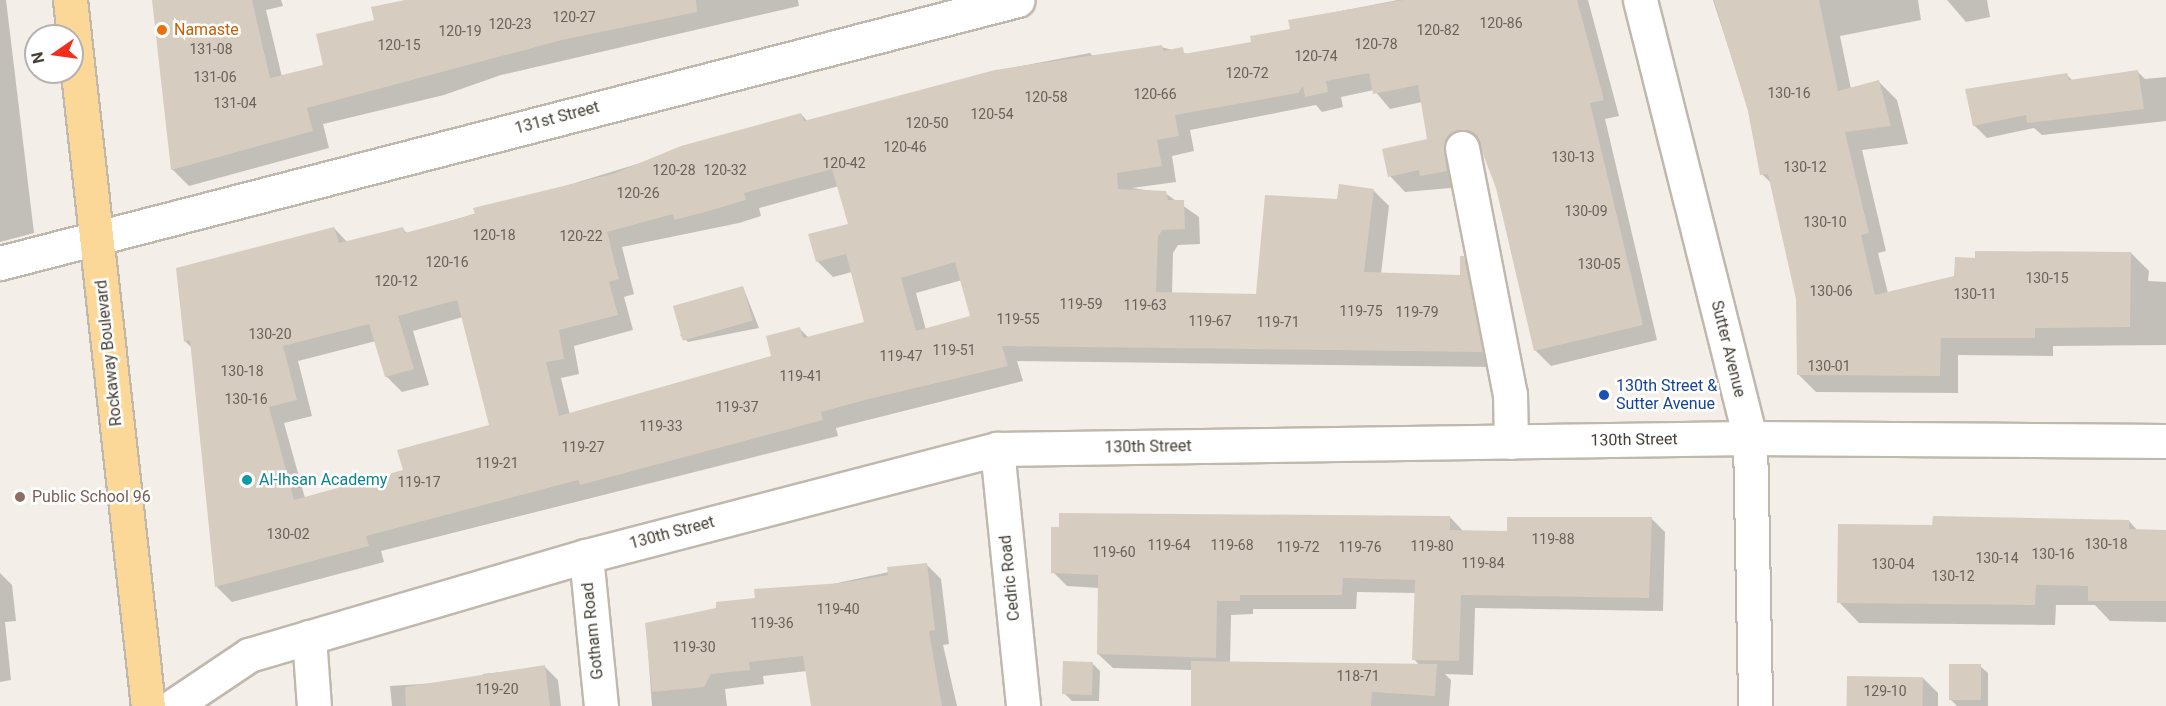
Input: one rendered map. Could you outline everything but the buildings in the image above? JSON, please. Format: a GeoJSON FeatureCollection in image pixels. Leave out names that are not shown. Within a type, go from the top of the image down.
{"type":"FeatureCollection","features":[{"type":"Feature","properties":{"kind":"main road","name":"Rockaway Boulevard"},"geometry":{"type":"LineString","coordinates":[[70,0],[148,706]]}},
{"type":"Feature","properties":{"kind":"street","name":"131st Street"},"geometry":{"type":"LineString","coordinates":[[0,263],[1018,0]]}},
{"type":"Feature","properties":{"kind":"street","name":"Sutter Avenue"},"geometry":{"type":"LineString","coordinates":[[1640,0],[1750,438],[1755,706]]}},
{"type":"Feature","properties":{"kind":"street"},"geometry":{"type":"LineString","coordinates":[[1462,148],[1510,394],[1511,442]]}},
{"type":"Feature","properties":{"kind":"street","name":"130th Street"},"geometry":{"type":"LineString","coordinates":[[173,706],[249,655],[586,556],[996,449],[1750,438],[2166,441]]}},
{"type":"Feature","properties":{"kind":"street","name":"Cedric Road"},"geometry":{"type":"LineString","coordinates":[[996,449],[1023,706]]}},
{"type":"Feature","properties":{"kind":"street","name":"Gotham Road"},"geometry":{"type":"LineString","coordinates":[[586,556],[601,706]]}},
{"type":"Feature","properties":{"kind":"street"},"geometry":{"type":"LineString","coordinates":[[309,637],[314,706]]}},
{"type":"Feature","properties":{"kind":"place","name":"Namaste"},"geometry":{"type":"Point","coordinates":[162,30]}},
{"type":"Feature","properties":{"kind":"place","name":"130th Street & Sutter Avenue"},"geometry":{"type":"Point","coordinates":[1604,395]}},
{"type":"Feature","properties":{"kind":"place","name":"Al-Ihsan Academy"},"geometry":{"type":"Point","coordinates":[247,480]}},
{"type":"Feature","properties":{"kind":"place","name":"Public School 96"},"geometry":{"type":"Point","coordinates":[20,497]}}]}
